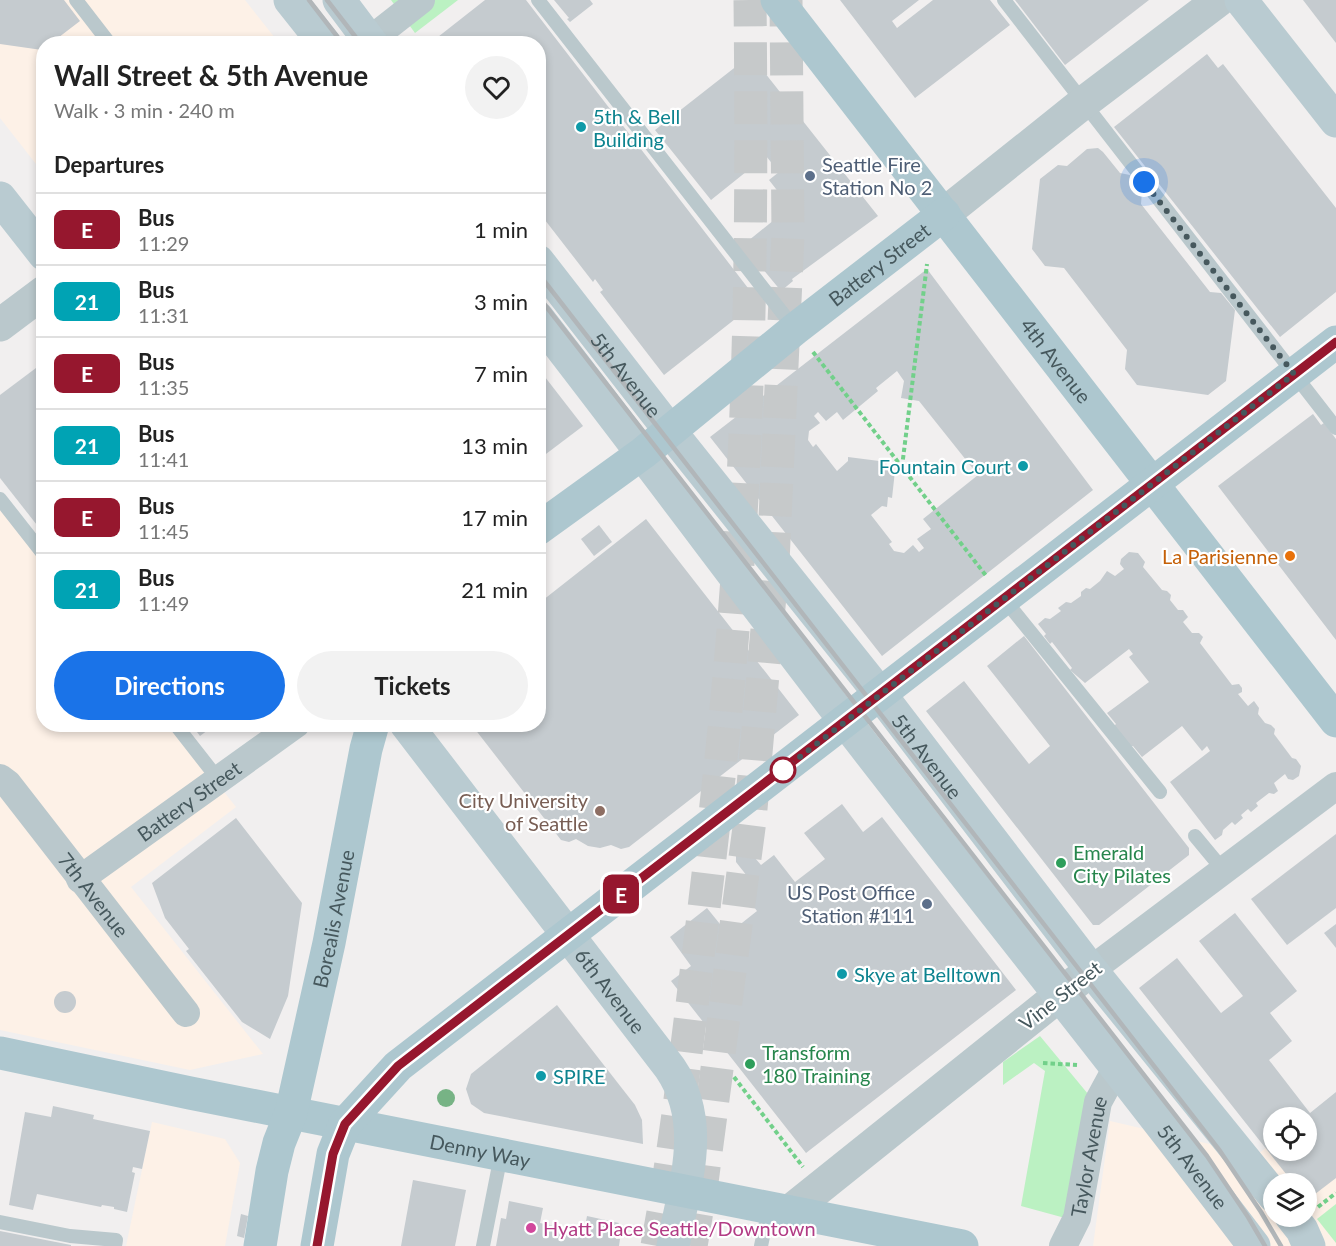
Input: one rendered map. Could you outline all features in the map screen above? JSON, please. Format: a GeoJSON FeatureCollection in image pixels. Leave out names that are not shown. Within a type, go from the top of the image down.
{"type":"FeatureCollection","features":[{"type":"Feature","properties":{"kind":"main road"},"geometry":{"type":"LineString","coordinates":[[290,0],[319,36]]}},
{"type":"Feature","properties":{"kind":"main road"},"geometry":{"type":"LineString","coordinates":[[339,0],[365,36]]}},
{"type":"Feature","properties":{"kind":"main road","name":"4th Avenue"},"geometry":{"type":"LineString","coordinates":[[777,0],[1336,721]]}},
{"type":"Feature","properties":{"kind":"main road"},"geometry":{"type":"LineString","coordinates":[[1241,0],[1336,121]]}},
{"type":"Feature","properties":{"kind":"main road"},"geometry":{"type":"LineString","coordinates":[[0,198],[36,244]]}},
{"type":"Feature","properties":{"kind":"main road","name":"Battery Street"},"geometry":{"type":"LineString","coordinates":[[546,523],[670,431],[804,340],[944,214]]}},
{"type":"Feature","properties":{"kind":"main road","name":"5th Avenue"},"geometry":{"type":"LineString","coordinates":[[546,271],[879,694],[1092,970],[1263,1182]]}},
{"type":"Feature","properties":{"kind":"main road","name":"5th Avenue"},"geometry":{"type":"LineString","coordinates":[[546,328],[845,721],[1117,1067],[1254,1246]]}},
{"type":"Feature","properties":{"kind":"main road"},"geometry":{"type":"LineString","coordinates":[[317,1246],[333,1154],[345,1124],[398,1066],[879,694],[996,588],[1153,483],[1336,342]]}},
{"type":"Feature","properties":{"kind":"main road","name":"Borealis Avenue"},"geometry":{"type":"LineString","coordinates":[[260,1246],[275,1160],[291,1113],[329,943],[371,732]]}},
{"type":"Feature","properties":{"kind":"main road","name":"6th Avenue"},"geometry":{"type":"LineString","coordinates":[[412,732],[670,1068],[683,1089],[690,1113],[692,1138],[673,1246]]}},
{"type":"Feature","properties":{"kind":"main road","name":"Denny Way"},"geometry":{"type":"LineString","coordinates":[[0,1053],[779,1210],[862,1231],[962,1246]]}},
{"type":"Feature","properties":{"kind":"main road"},"geometry":{"type":"LineString","coordinates":[[1302,1227],[1309,1246]]}},
{"type":"Feature","properties":{"kind":"street"},"geometry":{"type":"LineString","coordinates":[[376,36],[421,0]]}},
{"type":"Feature","properties":{"kind":"street","name":"Battery Street"},"geometry":{"type":"LineString","coordinates":[[944,214],[1092,115],[1218,0]]}},
{"type":"Feature","properties":{"kind":"street"},"geometry":{"type":"LineString","coordinates":[[0,325],[36,298]]}},
{"type":"Feature","properties":{"kind":"street","name":"Battery Street"},"geometry":{"type":"LineString","coordinates":[[80,879],[285,732]]}},
{"type":"Feature","properties":{"kind":"street","name":"7th Avenue"},"geometry":{"type":"LineString","coordinates":[[0,778],[8,784],[186,1013]]}},
{"type":"Feature","properties":{"kind":"street","name":"Vine Street"},"geometry":{"type":"LineString","coordinates":[[779,1210],[1336,786]]}},
{"type":"Feature","properties":{"kind":"street","name":"Taylor Avenue"},"geometry":{"type":"LineString","coordinates":[[1063,1246],[1077,1218],[1098,1102],[1117,1067]]}},
{"type":"Feature","properties":{"kind":"lane"},"geometry":{"type":"LineString","coordinates":[[76,0],[104,36]]}},
{"type":"Feature","properties":{"kind":"lane"},"geometry":{"type":"LineString","coordinates":[[538,0],[804,340]]}},
{"type":"Feature","properties":{"kind":"lane"},"geometry":{"type":"LineString","coordinates":[[1004,0],[1336,428]]}},
{"type":"Feature","properties":{"kind":"lane"},"geometry":{"type":"LineString","coordinates":[[0,499],[36,545]]}},
{"type":"Feature","properties":{"kind":"lane"},"geometry":{"type":"LineString","coordinates":[[996,588],[1160,792]]}},
{"type":"Feature","properties":{"kind":"lane"},"geometry":{"type":"LineString","coordinates":[[181,732],[218,779]]}},
{"type":"Feature","properties":{"kind":"lane"},"geometry":{"type":"LineString","coordinates":[[1195,836],[1224,871]]}},
{"type":"Feature","properties":{"kind":"lane"},"geometry":{"type":"LineString","coordinates":[[483,1246],[501,1155]]}},
{"type":"Feature","properties":{"kind":"lane"},"geometry":{"type":"LineString","coordinates":[[761,1246],[779,1210]]}},
{"type":"Feature","properties":{"kind":"lane"},"geometry":{"type":"LineString","coordinates":[[0,1222],[70,1236],[116,1239],[115,1246]]}},
{"type":"Feature","properties":{"kind":"path"},"geometry":{"type":"LineString","coordinates":[[902,467],[927,263]]}},
{"type":"Feature","properties":{"kind":"path"},"geometry":{"type":"LineString","coordinates":[[804,340],[996,588]]}},
{"type":"Feature","properties":{"kind":"path"},"geometry":{"type":"LineString","coordinates":[[1043,1063],[1078,1065]]}},
{"type":"Feature","properties":{"kind":"path"},"geometry":{"type":"LineString","coordinates":[[734,1077],[804,1168]]}},
{"type":"Feature","properties":{"kind":"path"},"geometry":{"type":"LineString","coordinates":[[1317,1204],[1336,1193]]}},
{"type":"Feature","properties":{"kind":"shaded area"},"geometry":{"type":"Polygon","coordinates":[[[0,0],[245,0],[273,36],[36,36],[36,164],[0,118],[0,0]]]}},
{"type":"Feature","properties":{"kind":"shaded area"},"geometry":{"type":"Polygon","coordinates":[[[0,505],[36,552],[36,732],[177,732],[236,807],[131,887],[263,1054],[190,1070],[0,1030],[0,505]]]}},
{"type":"Feature","properties":{"kind":"shaded area"},"geometry":{"type":"Polygon","coordinates":[[[1336,1093],[1336,1246],[1093,1246],[1110,1121],[1257,1155],[1263,1150],[1263,1161],[1317,1161],[1317,1129],[1336,1093]]]}},
{"type":"Feature","properties":{"kind":"shaded area"},"geometry":{"type":"Polygon","coordinates":[[[152,1122],[225,1139],[240,1163],[225,1246],[126,1246],[152,1122]]]}},
{"type":"Feature","properties":{"kind":"green space"},"geometry":{"type":"Polygon","coordinates":[[[391,0],[458,0],[415,33],[391,0]]]}},
{"type":"Feature","properties":{"kind":"green space"},"geometry":{"type":"Polygon","coordinates":[[[1040,1036],[1088,1094],[1065,1218],[1021,1206],[1045,1071],[1034,1063],[1003,1085],[1003,1062],[1040,1036]]]}},
{"type":"Feature","properties":{"kind":"green space"},"geometry":{"type":"Polygon","coordinates":[[[1336,1204],[1336,1243],[1317,1219],[1336,1204]]]}},
{"type":"Feature","properties":{"kind":"building"},"geometry":{"type":"Polygon","coordinates":[[[0,0],[64,0],[80,21],[60,36],[36,36],[36,49],[0,44],[0,0]]]}},
{"type":"Feature","properties":{"kind":"building","name":"5th & Bell Building"},"geometry":{"type":"Polygon","coordinates":[[[485,0],[526,0],[758,301],[664,375],[600,292],[603,290],[595,279],[593,282],[546,221],[546,36],[439,36],[485,0]]]}},
{"type":"Feature","properties":{"kind":"building"},"geometry":{"type":"Polygon","coordinates":[[[554,0],[590,0],[593,4],[570,22],[554,0]]]}},
{"type":"Feature","properties":{"kind":"building"},"geometry":{"type":"Polygon","coordinates":[[[840,0],[919,0],[892,21],[897,28],[933,0],[990,0],[1010,25],[915,98],[840,0]]]}},
{"type":"Feature","properties":{"kind":"building"},"geometry":{"type":"Polygon","coordinates":[[[1015,0],[1149,0],[1065,65],[1015,0]]]}},
{"type":"Feature","properties":{"kind":"building"},"geometry":{"type":"Polygon","coordinates":[[[1303,0],[1336,0],[1336,43],[1303,0]]]}},
{"type":"Feature","properties":{"kind":"building","name":"Seattle Fire Station No 2"},"geometry":{"type":"Polygon","coordinates":[[[752,54],[878,216],[792,279],[793,281],[781,291],[743,245],[790,207],[769,180],[779,172],[766,156],[711,200],[655,130],[752,54]]]}},
{"type":"Feature","properties":{"kind":"building"},"geometry":{"type":"Polygon","coordinates":[[[1207,54],[1218,68],[1223,64],[1336,208],[1336,292],[1280,337],[1114,127],[1207,54]]]}},
{"type":"Feature","properties":{"kind":"building"},"geometry":{"type":"Polygon","coordinates":[[[1098,148],[1120,173],[1130,175],[1142,191],[1141,204],[1210,292],[1221,293],[1235,310],[1226,381],[1208,395],[1137,385],[1125,369],[1127,350],[1064,268],[1045,266],[1032,249],[1040,179],[1058,165],[1067,166],[1087,149],[1098,148]]]}},
{"type":"Feature","properties":{"kind":"building","name":"Fountain Court"},"geometry":{"type":"Polygon","coordinates":[[[927,269],[1093,490],[882,656],[710,437],[927,269]],[[897,371],[876,388],[878,391],[843,420],[837,412],[826,421],[818,412],[814,416],[820,423],[809,431],[808,440],[813,447],[816,444],[837,471],[848,461],[848,457],[887,462],[886,470],[895,471],[892,498],[888,497],[887,507],[882,506],[871,515],[892,542],[889,544],[894,551],[904,553],[913,545],[919,552],[924,548],[917,539],[931,529],[923,519],[978,475],[919,401],[901,398],[904,381],[897,371]]]}},
{"type":"Feature","properties":{"kind":"building"},"geometry":{"type":"Polygon","coordinates":[[[36,368],[36,524],[0,478],[0,395],[36,368]]]}},
{"type":"Feature","properties":{"kind":"building"},"geometry":{"type":"Polygon","coordinates":[[[546,378],[583,426],[546,454],[546,378]]]}},
{"type":"Feature","properties":{"kind":"building"},"geometry":{"type":"Polygon","coordinates":[[[1313,414],[1321,425],[1324,423],[1336,439],[1336,640],[1218,486],[1313,414]]]}},
{"type":"Feature","properties":{"kind":"building"},"geometry":{"type":"Polygon","coordinates":[[[646,519],[799,715],[629,847],[621,849],[611,845],[600,848],[588,846],[576,839],[569,842],[561,840],[477,732],[546,732],[546,598],[646,519]]]}},
{"type":"Feature","properties":{"kind":"building"},"geometry":{"type":"Polygon","coordinates":[[[599,525],[612,542],[594,556],[581,539],[599,525]]]}},
{"type":"Feature","properties":{"kind":"building"},"geometry":{"type":"Polygon","coordinates":[[[1129,552],[1138,553],[1145,562],[1143,567],[1162,590],[1171,595],[1170,600],[1178,610],[1183,610],[1188,617],[1183,622],[1192,633],[1199,633],[1203,637],[1200,643],[1232,685],[1239,684],[1242,688],[1242,692],[1238,694],[1248,706],[1254,701],[1259,708],[1258,714],[1265,723],[1275,729],[1274,734],[1301,766],[1299,776],[1293,780],[1288,779],[1285,774],[1274,783],[1278,791],[1274,794],[1269,793],[1256,803],[1258,806],[1251,812],[1248,809],[1241,815],[1243,818],[1235,825],[1232,822],[1215,840],[1170,782],[1210,751],[1207,746],[1202,751],[1182,726],[1142,757],[1133,746],[1130,747],[1107,713],[1149,682],[1129,657],[1133,654],[1129,649],[1085,683],[1070,670],[1072,668],[1052,642],[1050,644],[1038,624],[1061,611],[1058,608],[1066,602],[1071,603],[1081,596],[1081,592],[1086,588],[1090,589],[1100,581],[1107,571],[1115,576],[1124,569],[1120,564],[1121,559],[1129,552]]]}},
{"type":"Feature","properties":{"kind":"building"},"geometry":{"type":"Polygon","coordinates":[[[1024,636],[1189,848],[1189,855],[1099,925],[1093,925],[926,711],[964,681],[1029,764],[1050,746],[987,666],[1024,636]]]}},
{"type":"Feature","properties":{"kind":"building","name":"Skye at Belltown"},"geometry":{"type":"Polygon","coordinates":[[[842,804],[863,832],[882,817],[1016,990],[806,1153],[671,981],[691,966],[670,937],[707,908],[728,934],[757,911],[736,884],[747,876],[736,862],[736,854],[741,850],[749,851],[761,865],[774,855],[795,882],[825,859],[804,833],[842,804]]]}},
{"type":"Feature","properties":{"kind":"building"},"geometry":{"type":"Polygon","coordinates":[[[236,818],[302,903],[288,996],[270,1039],[242,1022],[186,951],[189,949],[165,918],[152,883],[236,818]]]}},
{"type":"Feature","properties":{"kind":"building"},"geometry":{"type":"Polygon","coordinates":[[[1336,834],[1336,908],[1287,945],[1251,899],[1336,834]]]}},
{"type":"Feature","properties":{"kind":"building"},"geometry":{"type":"Polygon","coordinates":[[[1235,913],[1297,991],[1270,1013],[1292,1041],[1269,1060],[1305,1107],[1263,1107],[1263,1145],[1139,988],[1177,958],[1221,1013],[1243,996],[1199,941],[1235,913]]]}},
{"type":"Feature","properties":{"kind":"building"},"geometry":{"type":"Polygon","coordinates":[[[1336,924],[1336,948],[1324,933],[1336,924]]]}},
{"type":"Feature","properties":{"kind":"building"},"geometry":{"type":"Polygon","coordinates":[[[61,991],[69,991],[76,998],[76,1006],[69,1013],[61,1013],[54,1006],[54,998],[61,991]]]}},
{"type":"Feature","properties":{"kind":"building","name":"SPIRE"},"geometry":{"type":"Polygon","coordinates":[[[557,1005],[635,1105],[642,1120],[643,1144],[484,1113],[471,1104],[466,1089],[471,1074],[557,1005]]]}},
{"type":"Feature","properties":{"kind":"building"},"geometry":{"type":"Polygon","coordinates":[[[1336,1092],[1336,1178],[1317,1193],[1317,1173],[1285,1173],[1276,1161],[1317,1161],[1317,1107],[1336,1092]]]}},
{"type":"Feature","properties":{"kind":"building"},"geometry":{"type":"Polygon","coordinates":[[[53,1106],[94,1115],[93,1119],[150,1131],[142,1169],[133,1167],[132,1172],[135,1173],[127,1212],[114,1209],[114,1207],[102,1205],[101,1207],[37,1194],[33,1210],[9,1205],[25,1112],[51,1117],[53,1106]]]}},
{"type":"Feature","properties":{"kind":"building"},"geometry":{"type":"Polygon","coordinates":[[[413,1180],[466,1190],[455,1246],[401,1246],[413,1180]]]}},
{"type":"Feature","properties":{"kind":"building","name":"Hyatt Place Seattle/Downtown"},"geometry":{"type":"Polygon","coordinates":[[[509,1201],[543,1208],[540,1223],[584,1232],[587,1216],[619,1223],[616,1239],[620,1239],[619,1246],[496,1246],[501,1218],[506,1219],[509,1201]]]}},
{"type":"Feature","properties":{"kind":"building"},"geometry":{"type":"Polygon","coordinates":[[[241,1214],[248,1216],[244,1238],[237,1236],[241,1214]]]}},
{"type":"Feature","properties":{"kind":"building"},"geometry":{"type":"Polygon","coordinates":[[[0,1231],[71,1245],[71,1246],[0,1246],[0,1231]]]}},
{"type":"Feature","properties":{"kind":"tunnel"},"geometry":{"type":"LineString","coordinates":[[657,1246],[676,1132],[712,843],[736,596],[748,342],[751,205],[750,0]]}},
{"type":"Feature","properties":{"kind":"tunnel"},"geometry":{"type":"LineString","coordinates":[[691,1246],[702,1182],[750,820],[773,562],[788,235],[786,0]]}},
{"type":"Feature","properties":{"kind":"railway"},"geometry":{"type":"LineString","coordinates":[[309,0],[337,36]]}},
{"type":"Feature","properties":{"kind":"railway"},"geometry":{"type":"LineString","coordinates":[[327,0],[355,36]]}},
{"type":"Feature","properties":{"kind":"railway"},"geometry":{"type":"LineString","coordinates":[[546,283],[1220,1151],[1281,1246]]}},
{"type":"Feature","properties":{"kind":"railway"},"geometry":{"type":"LineString","coordinates":[[546,306],[1207,1156],[1265,1246]]}},
{"type":"Feature","properties":{"kind":"bus line","name":"E"},"geometry":{"type":"LineString","coordinates":[[317,1246],[333,1154],[345,1124],[398,1066],[1336,342]]}},
{"type":"Feature","properties":{"kind":"place","name":"5th & Bell Building"},"geometry":{"type":"Point","coordinates":[581,127]}},
{"type":"Feature","properties":{"kind":"place","name":"Seattle Fire Station No 2"},"geometry":{"type":"Point","coordinates":[810,176]}},
{"type":"Feature","properties":{"kind":"place","name":"Fountain Court"},"geometry":{"type":"Point","coordinates":[1023,466]}},
{"type":"Feature","properties":{"kind":"place","name":"La Parisienne"},"geometry":{"type":"Point","coordinates":[1290,556]}},
{"type":"Feature","properties":{"kind":"place","name":"City University of Seattle"},"geometry":{"type":"Point","coordinates":[600,811]}},
{"type":"Feature","properties":{"kind":"place","name":"Emerald City Pilates"},"geometry":{"type":"Point","coordinates":[1061,863]}},
{"type":"Feature","properties":{"kind":"place","name":"US Post Office Station #111"},"geometry":{"type":"Point","coordinates":[927,904]}},
{"type":"Feature","properties":{"kind":"place","name":"Skye at Belltown"},"geometry":{"type":"Point","coordinates":[842,974]}},
{"type":"Feature","properties":{"kind":"place","name":"Transform 180 Training"},"geometry":{"type":"Point","coordinates":[750,1064]}},
{"type":"Feature","properties":{"kind":"place","name":"SPIRE"},"geometry":{"type":"Point","coordinates":[541,1076]}},
{"type":"Feature","properties":{"kind":"place","name":"Hyatt Place Seattle/Downtown"},"geometry":{"type":"Point","coordinates":[531,1228]}},
{"type":"Feature","properties":{"kind":"route"},"geometry":{"type":"LineString","coordinates":[[783,770],[1294,374],[1144,182]]}}]}
